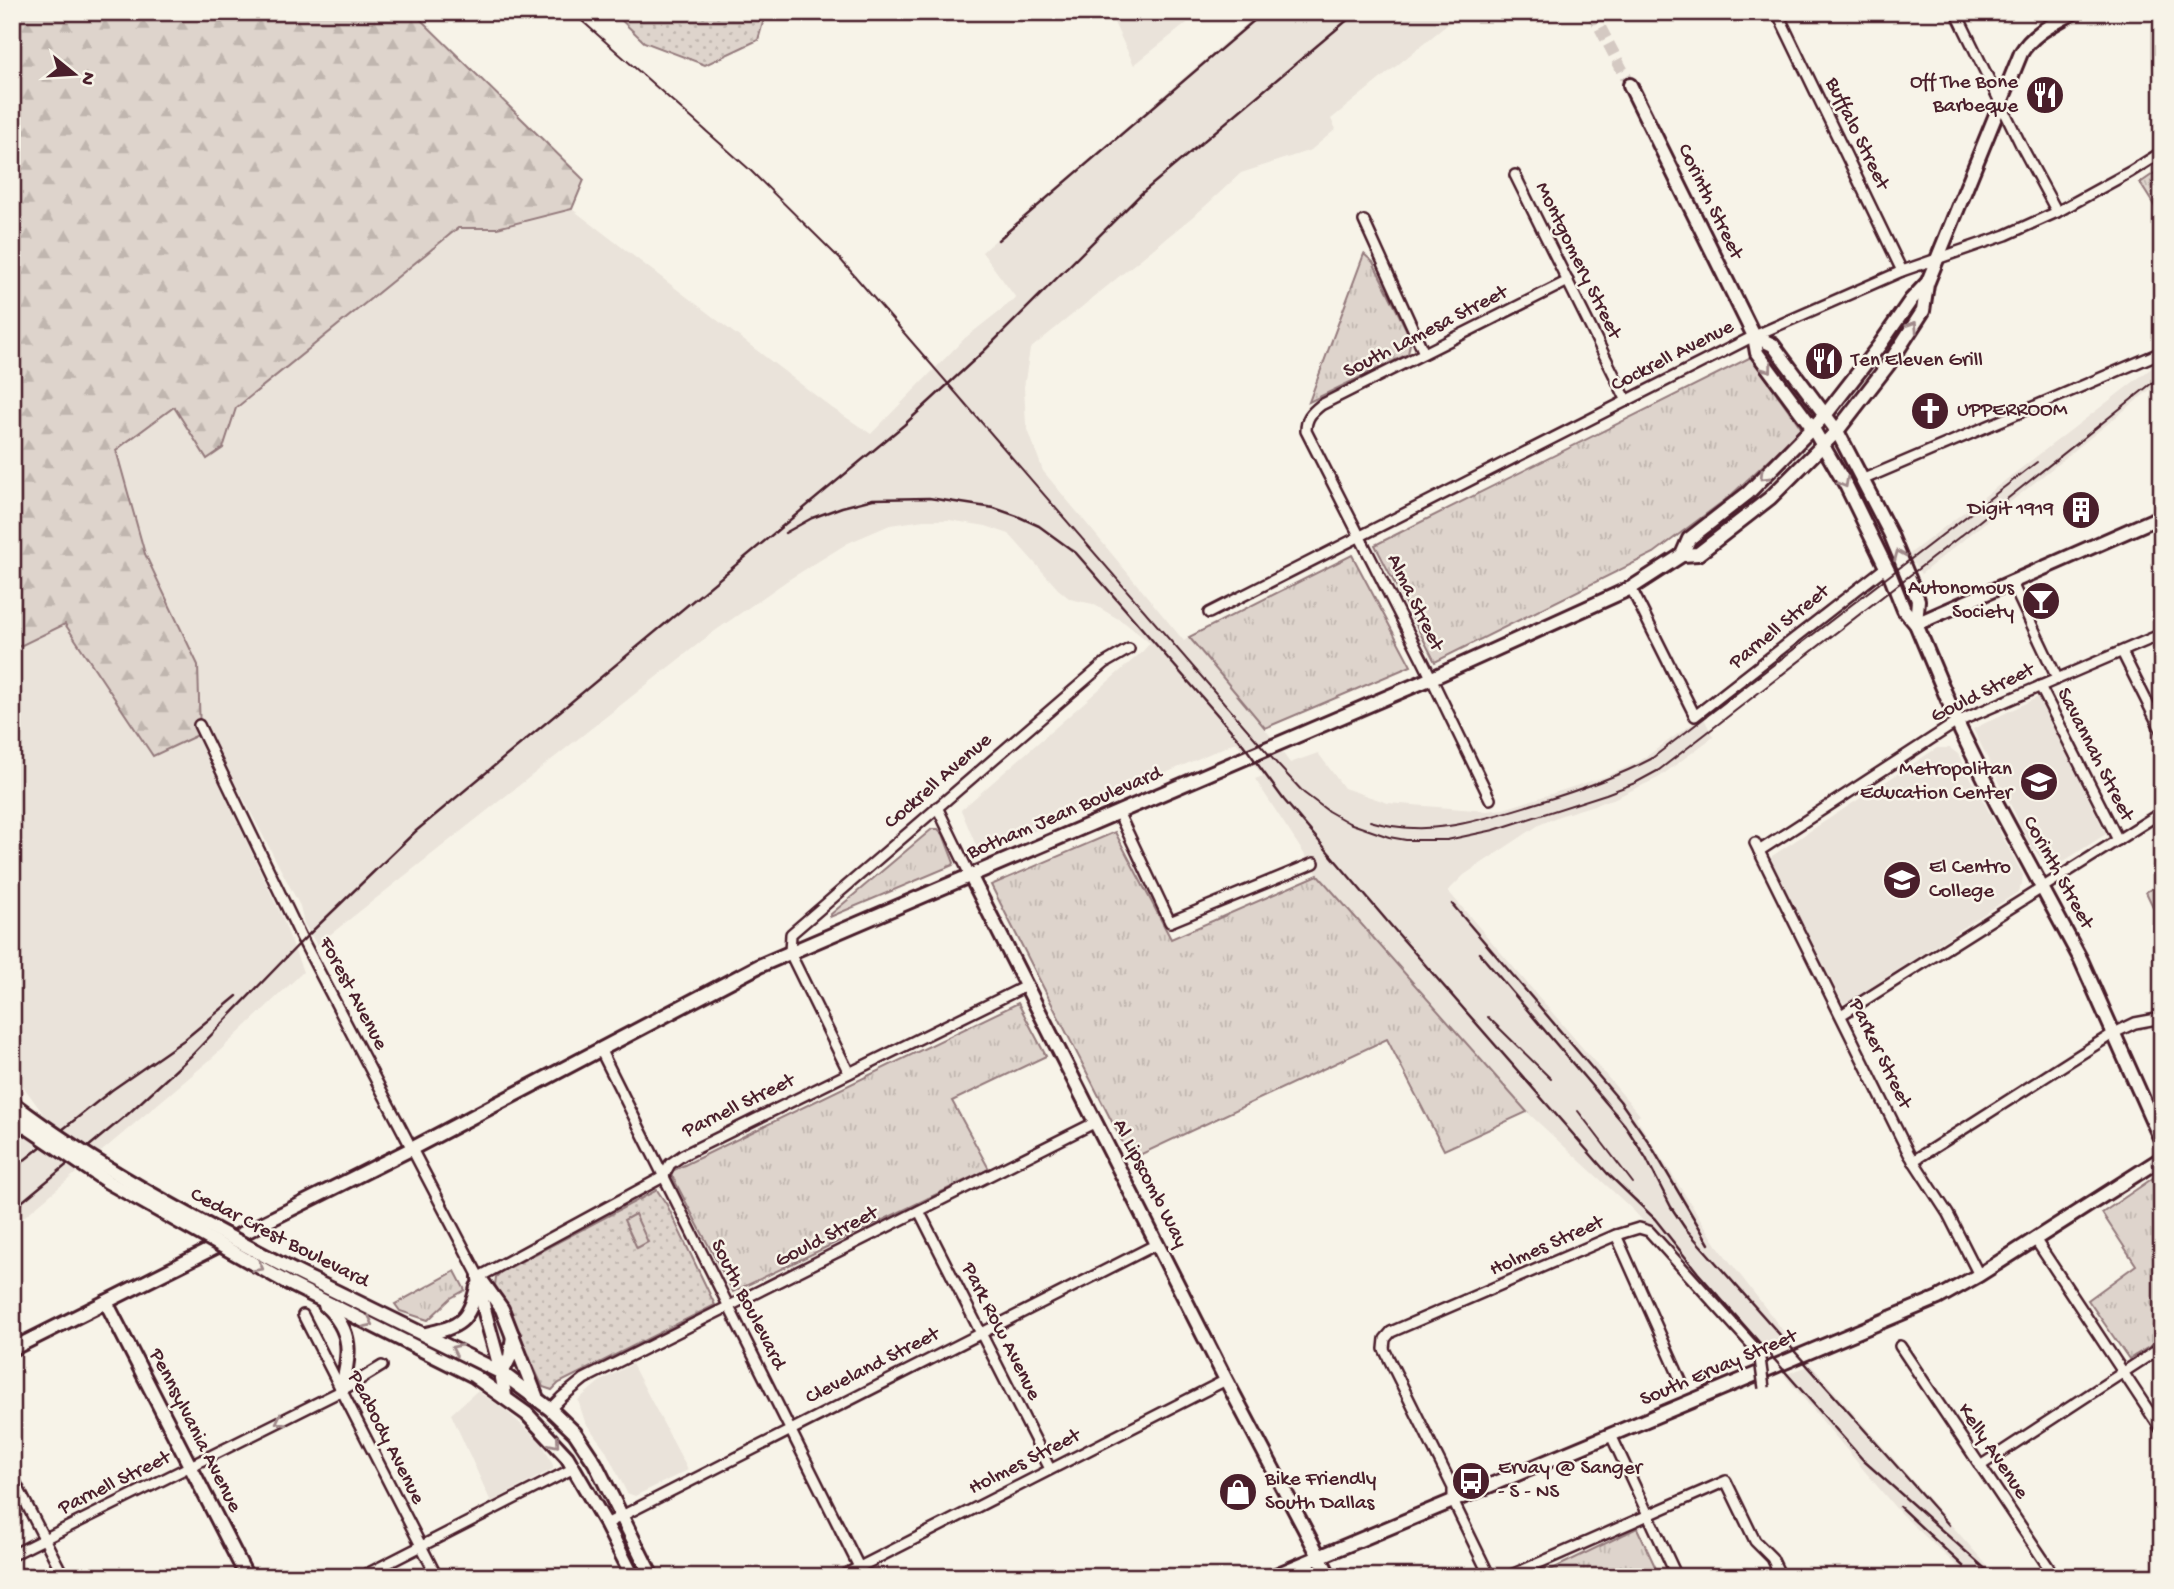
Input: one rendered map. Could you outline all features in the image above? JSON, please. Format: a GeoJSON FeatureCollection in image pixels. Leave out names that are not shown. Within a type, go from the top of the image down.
{"type":"FeatureCollection","features":[{"type":"Feature","properties":{"kind":"main road","name":"Botham Jean Boulevard"},"geometry":{"type":"LineString","coordinates":[[413,1148],[759,966],[1432,678],[1631,588],[1682,555],[1698,554],[1770,498],[1823,446],[1888,365],[1923,312],[1927,284],[2025,46],[2039,32],[2074,12]]}},
{"type":"Feature","properties":{"kind":"main road","name":"Corinth Street"},"geometry":{"type":"LineString","coordinates":[[1630,85],[1754,336],[1757,353],[1812,427],[1847,487],[1904,610],[1916,624],[1957,722],[1997,804],[2081,960],[2148,1116],[2162,1142]]}},
{"type":"Feature","properties":{"kind":"main road","name":"Botham Jean Boulevard"},"geometry":{"type":"LineString","coordinates":[[1682,555],[1689,539],[1748,493],[1825,414],[1879,346],[1911,300],[1927,284]]}},
{"type":"Feature","properties":{"kind":"main road","name":"Corinth Street"},"geometry":{"type":"LineString","coordinates":[[1754,336],[1773,345],[1837,431],[1890,533],[1918,600],[1916,624]]}},
{"type":"Feature","properties":{"kind":"main road"},"geometry":{"type":"LineString","coordinates":[[1916,624],[2162,516]]}},
{"type":"Feature","properties":{"kind":"main road","name":"Al Lipscomb Way"},"geometry":{"type":"LineString","coordinates":[[970,875],[1226,1380],[1330,1577]]}},
{"type":"Feature","properties":{"kind":"main road","name":"Cedar Crest Boulevard"},"geometry":{"type":"LineString","coordinates":[[12,1103],[71,1146],[290,1276],[317,1297],[474,1376],[505,1397],[541,1426],[574,1468],[633,1577]]}},
{"type":"Feature","properties":{"kind":"main road","name":"Cedar Crest Boulevard"},"geometry":{"type":"LineString","coordinates":[[12,1117],[108,1182],[290,1276],[426,1334],[502,1373],[536,1397],[575,1433],[595,1463],[652,1577]]}},
{"type":"Feature","properties":{"kind":"main road"},"geometry":{"type":"LineString","coordinates":[[12,1349],[413,1148]]}},
{"type":"Feature","properties":{"kind":"main road","name":"South Ervay Street"},"geometry":{"type":"LineString","coordinates":[[1271,1577],[1927,1303],[1979,1275],[2162,1158]]}},
{"type":"Feature","properties":{"kind":"main road"},"geometry":{"type":"LineString","coordinates":[[480,1277],[502,1309],[536,1397]]}},
{"type":"Feature","properties":{"kind":"main road"},"geometry":{"type":"LineString","coordinates":[[426,1334],[449,1329],[467,1317],[473,1307],[480,1277]]}},
{"type":"Feature","properties":{"kind":"main road"},"geometry":{"type":"LineString","coordinates":[[480,1277],[481,1295],[502,1373],[505,1397]]}},
{"type":"Feature","properties":{"kind":"main road"},"geometry":{"type":"LineString","coordinates":[[317,1297],[334,1313],[345,1333],[348,1360],[341,1391]]}},
{"type":"Feature","properties":{"kind":"main road","name":"Pennsylvania Avenue"},"geometry":{"type":"LineString","coordinates":[[106,1302],[247,1577]]}},
{"type":"Feature","properties":{"kind":"main road"},"geometry":{"type":"LineString","coordinates":[[502,1373],[510,1357],[513,1333]]}},
{"type":"Feature","properties":{"kind":"main road"},"geometry":{"type":"LineString","coordinates":[[474,1376],[502,1373]]}},
{"type":"Feature","properties":{"kind":"street","name":"Buffalo Street"},"geometry":{"type":"LineString","coordinates":[[1777,12],[1902,271]]}},
{"type":"Feature","properties":{"kind":"street"},"geometry":{"type":"LineString","coordinates":[[1956,12],[2057,212]]}},
{"type":"Feature","properties":{"kind":"street","name":"Cockrell Avenue"},"geometry":{"type":"LineString","coordinates":[[1209,613],[1754,336],[1902,271],[1979,246],[2057,212],[2162,152]]}},
{"type":"Feature","properties":{"kind":"street","name":"Montgomery Street"},"geometry":{"type":"LineString","coordinates":[[1515,175],[1627,401]]}},
{"type":"Feature","properties":{"kind":"street"},"geometry":{"type":"LineString","coordinates":[[1364,221],[1424,353]]}},
{"type":"Feature","properties":{"kind":"street","name":"South Lamesa Street"},"geometry":{"type":"LineString","coordinates":[[1306,422],[1310,414],[1321,405],[1568,281]]}},
{"type":"Feature","properties":{"kind":"street"},"geometry":{"type":"LineString","coordinates":[[1864,479],[2162,352]]}},
{"type":"Feature","properties":{"kind":"street","name":"Alma Street"},"geometry":{"type":"LineString","coordinates":[[1306,422],[1306,431],[1432,678],[1489,799]]}},
{"type":"Feature","properties":{"kind":"street","name":"Parnell Street"},"geometry":{"type":"LineString","coordinates":[[1631,588],[1695,716],[1886,567]]}},
{"type":"Feature","properties":{"kind":"street","name":"Savannah Street"},"geometry":{"type":"LineString","coordinates":[[2011,581],[2057,678]]}},
{"type":"Feature","properties":{"kind":"street","name":"Gould Street"},"geometry":{"type":"LineString","coordinates":[[1757,847],[1957,722],[2162,634]]}},
{"type":"Feature","properties":{"kind":"street","name":"Cockrell Avenue"},"geometry":{"type":"LineString","coordinates":[[790,953],[791,933],[797,927],[1105,663],[1129,649]]}},
{"type":"Feature","properties":{"kind":"street"},"geometry":{"type":"LineString","coordinates":[[2122,652],[2162,732]]}},
{"type":"Feature","properties":{"kind":"street","name":"Savannah Street"},"geometry":{"type":"LineString","coordinates":[[2039,686],[2118,840]]}},
{"type":"Feature","properties":{"kind":"street","name":"Forest Avenue"},"geometry":{"type":"LineString","coordinates":[[199,725],[300,935],[480,1277]]}},
{"type":"Feature","properties":{"kind":"street","name":"Al Lipscomb Way"},"geometry":{"type":"LineString","coordinates":[[936,807],[970,875]]}},
{"type":"Feature","properties":{"kind":"street"},"geometry":{"type":"LineString","coordinates":[[1118,812],[1170,922],[1314,863]]}},
{"type":"Feature","properties":{"kind":"street"},"geometry":{"type":"LineString","coordinates":[[1841,1016],[2162,812]]}},
{"type":"Feature","properties":{"kind":"street","name":"Parker Street"},"geometry":{"type":"LineString","coordinates":[[1757,847],[1913,1161],[1943,1205],[1979,1275]]}},
{"type":"Feature","properties":{"kind":"street"},"geometry":{"type":"LineString","coordinates":[[790,953],[849,1073]]}},
{"type":"Feature","properties":{"kind":"street","name":"Parnell Street"},"geometry":{"type":"LineString","coordinates":[[480,1277],[663,1177],[670,1164],[683,1155],[1026,986]]}},
{"type":"Feature","properties":{"kind":"street"},"geometry":{"type":"LineString","coordinates":[[1913,1161],[2114,1032],[2135,1023],[2162,1018]]}},
{"type":"Feature","properties":{"kind":"street","name":"South Boulevard"},"geometry":{"type":"LineString","coordinates":[[600,1049],[864,1577]]}},
{"type":"Feature","properties":{"kind":"street","name":"Gould Street"},"geometry":{"type":"LineString","coordinates":[[550,1409],[575,1385],[1096,1122]]}},
{"type":"Feature","properties":{"kind":"street","name":"Park Row Avenue"},"geometry":{"type":"LineString","coordinates":[[919,1211],[1050,1469]]}},
{"type":"Feature","properties":{"kind":"street","name":"Holmes Street"},"geometry":{"type":"LineString","coordinates":[[1453,1501],[1453,1488],[1384,1349],[1385,1339],[1391,1332],[1616,1235],[1639,1228],[1649,1231],[1754,1347],[1760,1359],[1764,1388]]}},
{"type":"Feature","properties":{"kind":"street"},"geometry":{"type":"LineString","coordinates":[[1616,1235],[1682,1383]]}},
{"type":"Feature","properties":{"kind":"street"},"geometry":{"type":"LineString","coordinates":[[2035,1239],[2162,1431]]}},
{"type":"Feature","properties":{"kind":"street","name":"Cleveland Street"},"geometry":{"type":"LineString","coordinates":[[606,1524],[1157,1244]]}},
{"type":"Feature","properties":{"kind":"street","name":"Peabody Avenue"},"geometry":{"type":"LineString","coordinates":[[303,1315],[437,1577]]}},
{"type":"Feature","properties":{"kind":"street","name":"Kelly Avenue"},"geometry":{"type":"LineString","coordinates":[[1900,1346],[2055,1577]]}},
{"type":"Feature","properties":{"kind":"street"},"geometry":{"type":"LineString","coordinates":[[1980,1466],[2162,1347]]}},
{"type":"Feature","properties":{"kind":"street","name":"Parnell Street"},"geometry":{"type":"LineString","coordinates":[[12,1555],[341,1391],[382,1366]]}},
{"type":"Feature","properties":{"kind":"street","name":"Holmes Street"},"geometry":{"type":"LineString","coordinates":[[840,1577],[1226,1380]]}},
{"type":"Feature","properties":{"kind":"street"},"geometry":{"type":"LineString","coordinates":[[1611,1435],[1677,1577]]}},
{"type":"Feature","properties":{"kind":"street"},"geometry":{"type":"LineString","coordinates":[[361,1577],[574,1468]]}},
{"type":"Feature","properties":{"kind":"street"},"geometry":{"type":"LineString","coordinates":[[12,1476],[64,1577]]}},
{"type":"Feature","properties":{"kind":"street"},"geometry":{"type":"LineString","coordinates":[[1507,1577],[1726,1481],[1755,1541],[1772,1558],[1781,1577]]}},
{"type":"Feature","properties":{"kind":"street"},"geometry":{"type":"LineString","coordinates":[[1453,1501],[1490,1577]]}},
{"type":"Feature","properties":{"kind":"shaded area"},"geometry":{"type":"Polygon","coordinates":[[[1109,12],[1201,12],[1134,65],[1109,12]]]}},
{"type":"Feature","properties":{"kind":"shaded area"},"geometry":{"type":"Polygon","coordinates":[[[1260,12],[1457,12],[1448,24],[1331,119],[1336,129],[1311,150],[1241,173],[1202,209],[1030,349],[1024,387],[1026,424],[1043,471],[1184,641],[1189,637],[1255,715],[1290,763],[1318,753],[1344,788],[1388,803],[1487,811],[1504,809],[1607,776],[1640,761],[1703,716],[1713,737],[1658,778],[1613,799],[1539,825],[1464,875],[1448,891],[1640,1115],[1636,1118],[1717,1245],[1794,1345],[1768,1356],[1632,1209],[1527,1112],[1318,875],[1255,779],[1263,776],[1236,742],[980,855],[961,810],[1150,643],[1125,623],[1093,604],[1070,599],[1009,534],[986,526],[949,520],[924,520],[890,525],[848,543],[788,580],[712,633],[317,945],[304,924],[300,906],[200,716],[198,665],[145,554],[116,450],[174,407],[207,459],[223,448],[236,408],[458,228],[497,228],[572,209],[832,408],[871,434],[965,338],[1016,298],[982,252],[1260,12]]]}},
{"type":"Feature","properties":{"kind":"shaded area"},"geometry":{"type":"Polygon","coordinates":[[[2162,360],[2162,380],[1921,574],[1908,555],[2162,360]]]}},
{"type":"Feature","properties":{"kind":"shaded area"},"geometry":{"type":"Polygon","coordinates":[[[65,624],[152,755],[200,734],[218,781],[282,917],[303,972],[211,1059],[12,1227],[12,1138],[44,1115],[12,1071],[12,650],[65,624]]]}},
{"type":"Feature","properties":{"kind":"shaded area","name":"Metropolitan Education Center"},"geometry":{"type":"Polygon","coordinates":[[[2038,697],[2106,834],[2050,870],[2030,844],[1973,729],[2038,697]]]}},
{"type":"Feature","properties":{"kind":"shaded area","name":"El Centro College"},"geometry":{"type":"Polygon","coordinates":[[[1937,748],[1950,748],[1958,754],[2023,875],[2022,884],[2018,892],[1847,1003],[1843,1003],[1771,860],[1772,856],[1937,748]]]}},
{"type":"Feature","properties":{"kind":"shaded area"},"geometry":{"type":"Polygon","coordinates":[[[632,1364],[688,1470],[635,1496],[627,1493],[605,1449],[585,1422],[578,1400],[599,1382],[632,1364]]]}},
{"type":"Feature","properties":{"kind":"shaded area"},"geometry":{"type":"Polygon","coordinates":[[[1811,1365],[1997,1577],[1969,1577],[1899,1512],[1784,1375],[1811,1365]]]}},
{"type":"Feature","properties":{"kind":"shaded area"},"geometry":{"type":"Polygon","coordinates":[[[477,1391],[504,1409],[542,1443],[553,1465],[553,1469],[491,1502],[451,1414],[477,1391]]]}},
{"type":"Feature","properties":{"kind":"green space"},"geometry":{"type":"Polygon","coordinates":[[[12,12],[413,12],[584,180],[572,209],[497,228],[458,228],[236,408],[223,448],[207,459],[174,407],[116,450],[145,554],[198,665],[200,734],[153,756],[65,624],[12,650],[12,12]]]}},
{"type":"Feature","properties":{"kind":"green space"},"geometry":{"type":"Polygon","coordinates":[[[613,12],[766,12],[758,40],[705,65],[644,42],[613,12]]]}},
{"type":"Feature","properties":{"kind":"green space"},"geometry":{"type":"Polygon","coordinates":[[[2162,168],[2162,218],[2140,183],[2162,168]]]}},
{"type":"Feature","properties":{"kind":"green space"},"geometry":{"type":"Polygon","coordinates":[[[1364,254],[1373,262],[1411,339],[1408,354],[1309,402],[1364,254]]]}},
{"type":"Feature","properties":{"kind":"green space"},"geometry":{"type":"Polygon","coordinates":[[[1751,357],[1802,429],[1729,497],[1654,553],[1435,662],[1375,545],[1751,357]]]}},
{"type":"Feature","properties":{"kind":"green space"},"geometry":{"type":"Polygon","coordinates":[[[1352,555],[1411,666],[1265,728],[1189,637],[1352,555]]]}},
{"type":"Feature","properties":{"kind":"green space"},"geometry":{"type":"Polygon","coordinates":[[[932,829],[938,829],[943,834],[953,865],[830,917],[831,914],[932,829]]]}},
{"type":"Feature","properties":{"kind":"green space"},"geometry":{"type":"Polygon","coordinates":[[[1115,832],[1171,939],[1318,875],[1527,1112],[1444,1150],[1387,1039],[1131,1159],[991,885],[1115,832]]]}},
{"type":"Feature","properties":{"kind":"green space"},"geometry":{"type":"Polygon","coordinates":[[[2162,883],[2162,926],[2146,892],[2162,883]]]}},
{"type":"Feature","properties":{"kind":"green space"},"geometry":{"type":"Polygon","coordinates":[[[1018,1003],[1046,1056],[952,1101],[989,1169],[733,1292],[670,1172],[1018,1003]]]}},
{"type":"Feature","properties":{"kind":"green space"},"geometry":{"type":"Polygon","coordinates":[[[2156,1176],[2162,1177],[2162,1339],[2129,1359],[2088,1300],[2136,1265],[2102,1213],[2156,1176]]]}},
{"type":"Feature","properties":{"kind":"green space"},"geometry":{"type":"Polygon","coordinates":[[[657,1190],[667,1205],[715,1305],[559,1383],[552,1390],[543,1387],[495,1285],[496,1277],[657,1190]]]}},
{"type":"Feature","properties":{"kind":"green space"},"geometry":{"type":"Polygon","coordinates":[[[635,1214],[648,1242],[637,1248],[624,1220],[635,1214]]]}},
{"type":"Feature","properties":{"kind":"green space"},"geometry":{"type":"Polygon","coordinates":[[[455,1271],[465,1290],[451,1298],[428,1320],[400,1311],[395,1304],[455,1271]]]}},
{"type":"Feature","properties":{"kind":"green space"},"geometry":{"type":"Polygon","coordinates":[[[1637,1528],[1660,1577],[1536,1577],[1637,1528]]]}},
{"type":"Feature","properties":{"kind":"tunnel"},"geometry":{"type":"LineString","coordinates":[[1592,12],[1630,85]]}},
{"type":"Feature","properties":{"kind":"tram line"},"geometry":{"type":"LineString","coordinates":[[572,12],[749,169],[840,259],[1304,793],[1349,823],[1389,837],[1406,840],[1447,840],[1494,830],[1606,794],[1659,770],[1967,531],[2162,375]]}},
{"type":"Feature","properties":{"kind":"tram line"},"geometry":{"type":"LineString","coordinates":[[1370,821],[1413,828],[1434,828],[1475,821],[1581,789],[1651,759],[2037,462]]}},
{"type":"Feature","properties":{"kind":"tram line"},"geometry":{"type":"LineString","coordinates":[[1488,1017],[1551,1079]]}},
{"type":"Feature","properties":{"kind":"tram line"},"geometry":{"type":"LineString","coordinates":[[1578,1111],[1633,1183]]}},
{"type":"Feature","properties":{"kind":"railway"},"geometry":{"type":"LineString","coordinates":[[998,240],[1264,12]]}},
{"type":"Feature","properties":{"kind":"railway"},"geometry":{"type":"LineString","coordinates":[[12,1210],[128,1114],[192,1055],[303,940],[416,831],[904,425],[984,351],[1142,193],[1357,12]]}},
{"type":"Feature","properties":{"kind":"railway"},"geometry":{"type":"LineString","coordinates":[[785,533],[812,518],[873,499],[929,498],[994,508],[1017,516],[1039,526],[1076,553],[1242,743],[1284,800],[1393,928],[1607,1173],[1655,1219],[1698,1273],[1864,1461],[1991,1574]]}},
{"type":"Feature","properties":{"kind":"railway"},"geometry":{"type":"LineString","coordinates":[[1452,904],[1620,1101],[1650,1144],[1709,1244]]}},
{"type":"Feature","properties":{"kind":"railway"},"geometry":{"type":"LineString","coordinates":[[1479,953],[1624,1124],[1685,1228],[1949,1525]]}},
{"type":"Feature","properties":{"kind":"railway"},"geometry":{"type":"LineString","coordinates":[[12,1170],[112,1090],[184,1040],[237,996]]}},
{"type":"Feature","properties":{"kind":"railway"},"geometry":{"type":"LineString","coordinates":[[1900,1507],[1964,1567]]}},
{"type":"Feature","properties":{"kind":"place","name":"Off The Bone Barbeque"},"geometry":{"type":"Point","coordinates":[2045,95]}},
{"type":"Feature","properties":{"kind":"place","name":"Ten Eleven Grill"},"geometry":{"type":"Point","coordinates":[1824,361]}},
{"type":"Feature","properties":{"kind":"place","name":"UPPERROOM"},"geometry":{"type":"Point","coordinates":[1930,411]}},
{"type":"Feature","properties":{"kind":"place","name":"Digit 1919"},"geometry":{"type":"Point","coordinates":[2081,510]}},
{"type":"Feature","properties":{"kind":"place","name":"Autonomous Society"},"geometry":{"type":"Point","coordinates":[2041,601]}},
{"type":"Feature","properties":{"kind":"place","name":"Metropolitan Education Center"},"geometry":{"type":"Point","coordinates":[2039,782]}},
{"type":"Feature","properties":{"kind":"place","name":"El Centro College"},"geometry":{"type":"Point","coordinates":[1902,880]}},
{"type":"Feature","properties":{"kind":"place","name":"Ervay @ Sanger - S - NS"},"geometry":{"type":"Point","coordinates":[1471,1481]}},
{"type":"Feature","properties":{"kind":"place","name":"Bike Friendly South Dallas"},"geometry":{"type":"Point","coordinates":[1238,1492]}}]}
